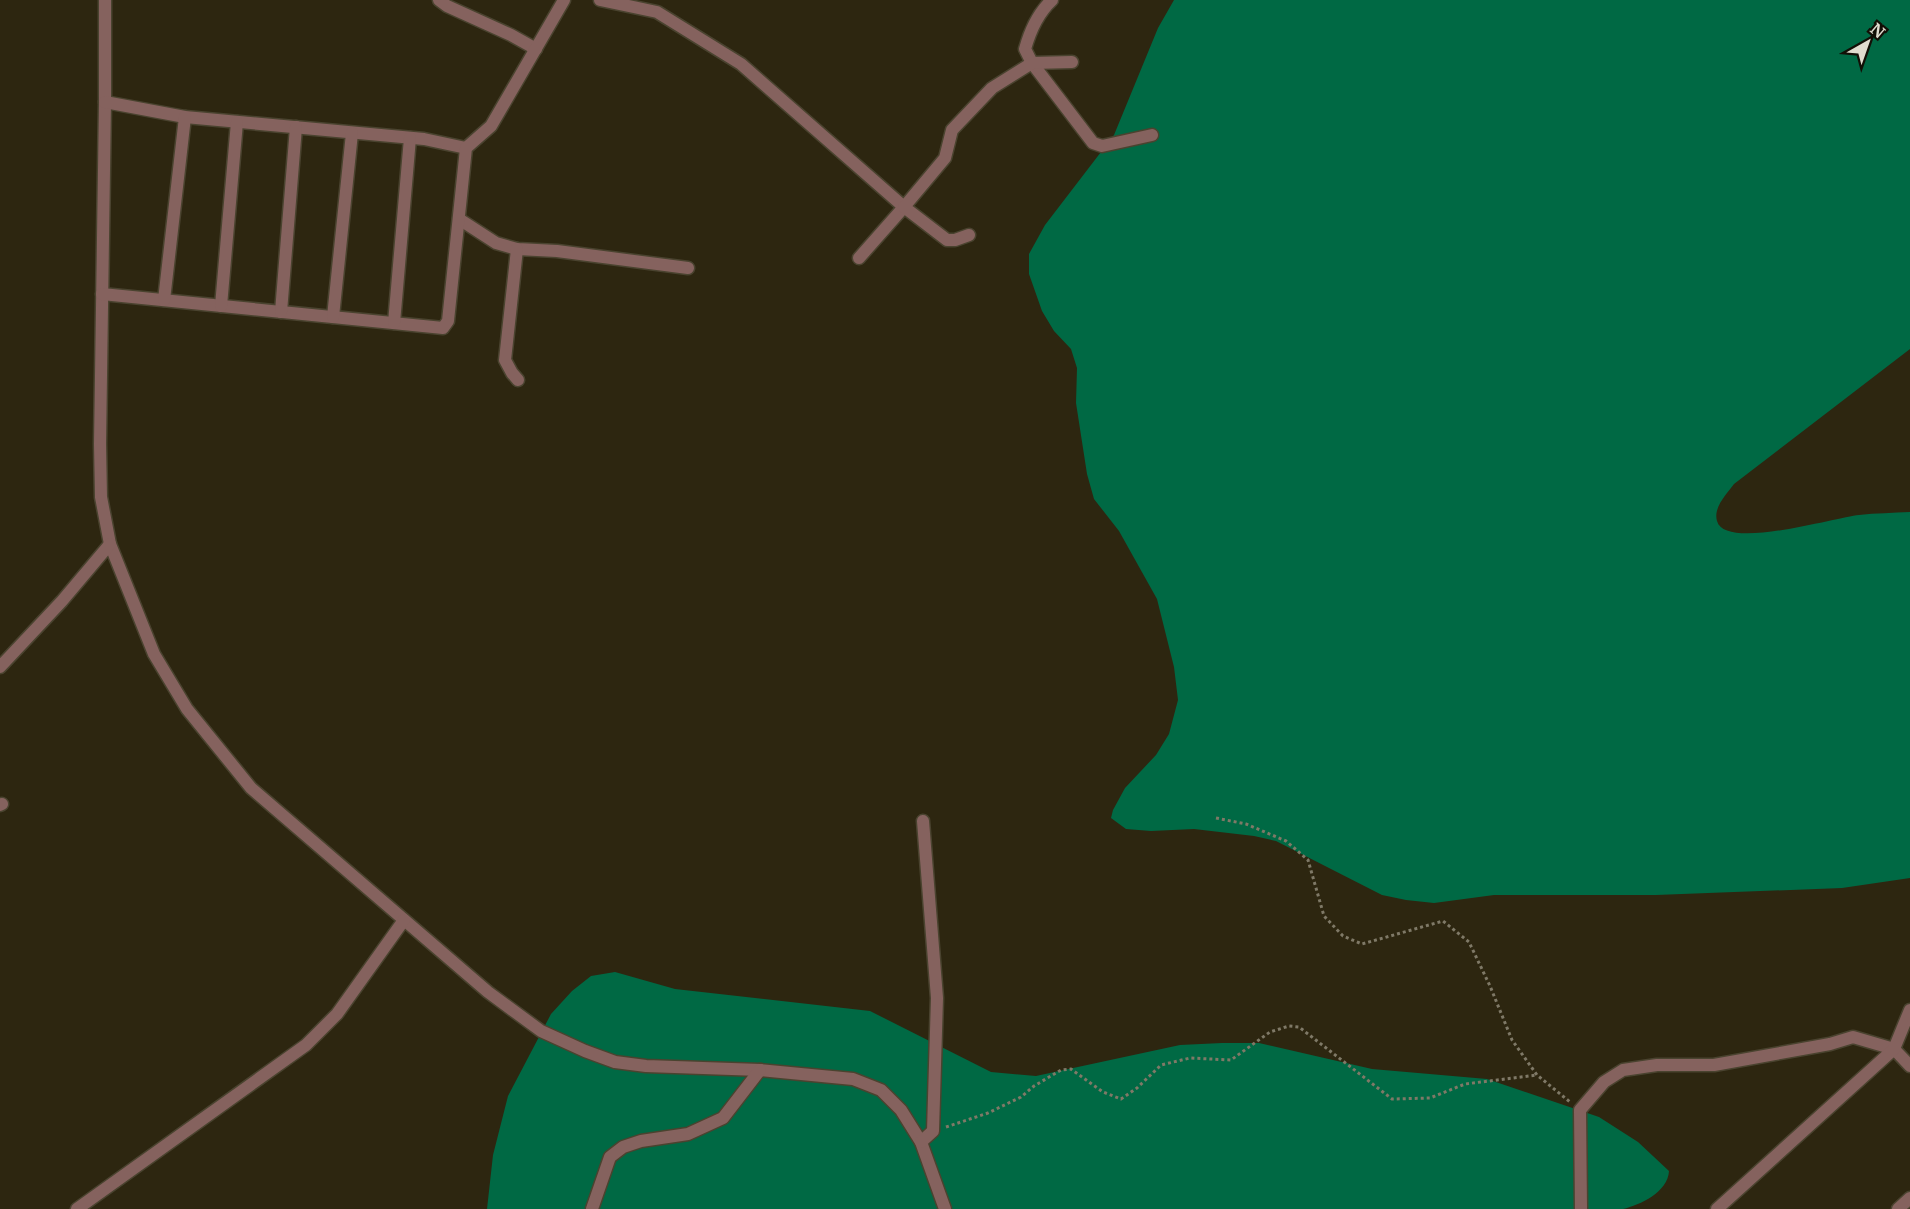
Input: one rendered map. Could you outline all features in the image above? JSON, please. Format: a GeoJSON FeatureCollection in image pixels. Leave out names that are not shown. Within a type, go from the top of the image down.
{"type":"FeatureCollection","features":[{"type":"Feature","properties":{"kind":"street"},"geometry":{"type":"LineString","coordinates":[[105,0],[101,497],[110,544],[154,654],[186,709],[251,788],[488,992],[542,1031],[615,1062],[646,1066],[760,1070],[853,1079],[880,1090],[901,1110],[921,1142],[945,1209]]}},
{"type":"Feature","properties":{"kind":"street"},"geometry":{"type":"LineString","coordinates":[[439,0],[536,49]]}},
{"type":"Feature","properties":{"kind":"street"},"geometry":{"type":"LineString","coordinates":[[102,294],[443,328],[448,321],[466,148],[491,126],[564,0]]}},
{"type":"Feature","properties":{"kind":"street"},"geometry":{"type":"LineString","coordinates":[[600,0],[657,12],[741,64],[904,207],[947,240],[969,235]]}},
{"type":"Feature","properties":{"kind":"street"},"geometry":{"type":"LineString","coordinates":[[1052,0],[1030,32],[1025,49],[1032,63],[1093,143],[1102,146],[1152,135]]}},
{"type":"Feature","properties":{"kind":"street"},"geometry":{"type":"LineString","coordinates":[[860,258],[945,158],[952,130],[992,88],[1032,63],[1072,62]]}},
{"type":"Feature","properties":{"kind":"street"},"geometry":{"type":"LineString","coordinates":[[105,102],[185,117],[410,138],[466,148]]}},
{"type":"Feature","properties":{"kind":"street"},"geometry":{"type":"LineString","coordinates":[[164,300],[185,117]]}},
{"type":"Feature","properties":{"kind":"street"},"geometry":{"type":"LineString","coordinates":[[221,306],[237,122]]}},
{"type":"Feature","properties":{"kind":"street"},"geometry":{"type":"LineString","coordinates":[[281,312],[296,128]]}},
{"type":"Feature","properties":{"kind":"street"},"geometry":{"type":"LineString","coordinates":[[333,317],[352,133]]}},
{"type":"Feature","properties":{"kind":"street"},"geometry":{"type":"LineString","coordinates":[[394,323],[410,138]]}},
{"type":"Feature","properties":{"kind":"street"},"geometry":{"type":"LineString","coordinates":[[459,219],[496,243],[517,249],[557,251],[688,268]]}},
{"type":"Feature","properties":{"kind":"street"},"geometry":{"type":"LineString","coordinates":[[517,249],[505,360],[518,380]]}},
{"type":"Feature","properties":{"kind":"street"},"geometry":{"type":"LineString","coordinates":[[0,667],[62,601],[110,544]]}},
{"type":"Feature","properties":{"kind":"street"},"geometry":{"type":"LineString","coordinates":[[921,1142],[933,1131],[937,998],[923,821]]}},
{"type":"Feature","properties":{"kind":"street"},"geometry":{"type":"LineString","coordinates":[[77,1209],[306,1045],[337,1014],[404,920]]}},
{"type":"Feature","properties":{"kind":"street"},"geometry":{"type":"LineString","coordinates":[[1717,1209],[1894,1049],[1910,1010]]}},
{"type":"Feature","properties":{"kind":"street"},"geometry":{"type":"LineString","coordinates":[[1581,1209],[1580,1110],[1604,1082],[1623,1070],[1657,1065],[1714,1065],[1830,1044],[1853,1037],[1894,1049],[1910,1066]]}},
{"type":"Feature","properties":{"kind":"street"},"geometry":{"type":"LineString","coordinates":[[592,1209],[610,1156],[623,1147],[641,1141],[688,1134],[723,1118],[760,1070]]}},
{"type":"Feature","properties":{"kind":"street"},"geometry":{"type":"LineString","coordinates":[[1898,1209],[1910,1198]]}},
{"type":"Feature","properties":{"kind":"path"},"geometry":{"type":"LineString","coordinates":[[1216,818],[1246,824],[1286,841],[1308,860],[1324,916],[1342,936],[1362,944],[1443,921],[1469,942],[1512,1040],[1537,1075],[1580,1110]]}},
{"type":"Feature","properties":{"kind":"path"},"geometry":{"type":"LineString","coordinates":[[933,1131],[988,1113],[1021,1097],[1060,1070],[1071,1069],[1104,1092],[1121,1099],[1137,1088],[1161,1065],[1190,1058],[1231,1060],[1270,1032],[1289,1026],[1299,1027],[1392,1099],[1431,1098],[1465,1084],[1537,1075]]}},
{"type":"Feature","properties":{"kind":"green space"},"geometry":{"type":"Polygon","coordinates":[[[1174,0],[1910,0],[1910,349],[1734,484],[1721,501],[1716,516],[1724,529],[1739,533],[1759,533],[1859,515],[1910,512],[1910,878],[1842,888],[1656,895],[1494,895],[1434,903],[1382,895],[1276,841],[1194,829],[1151,831],[1126,829],[1111,818],[1125,788],[1156,755],[1169,734],[1178,700],[1174,667],[1157,599],[1119,531],[1094,499],[1087,474],[1076,403],[1077,368],[1071,349],[1054,331],[1042,311],[1029,274],[1029,254],[1045,225],[1114,135],[1158,28],[1174,0]]]}},
{"type":"Feature","properties":{"kind":"green space"},"geometry":{"type":"Polygon","coordinates":[[[615,972],[675,989],[870,1011],[991,1072],[1036,1076],[1180,1045],[1259,1043],[1372,1069],[1487,1079],[1599,1117],[1638,1142],[1669,1171],[1664,1185],[1652,1196],[1623,1209],[487,1209],[493,1155],[508,1096],[551,1014],[572,991],[591,976],[615,972]]]}}]}
